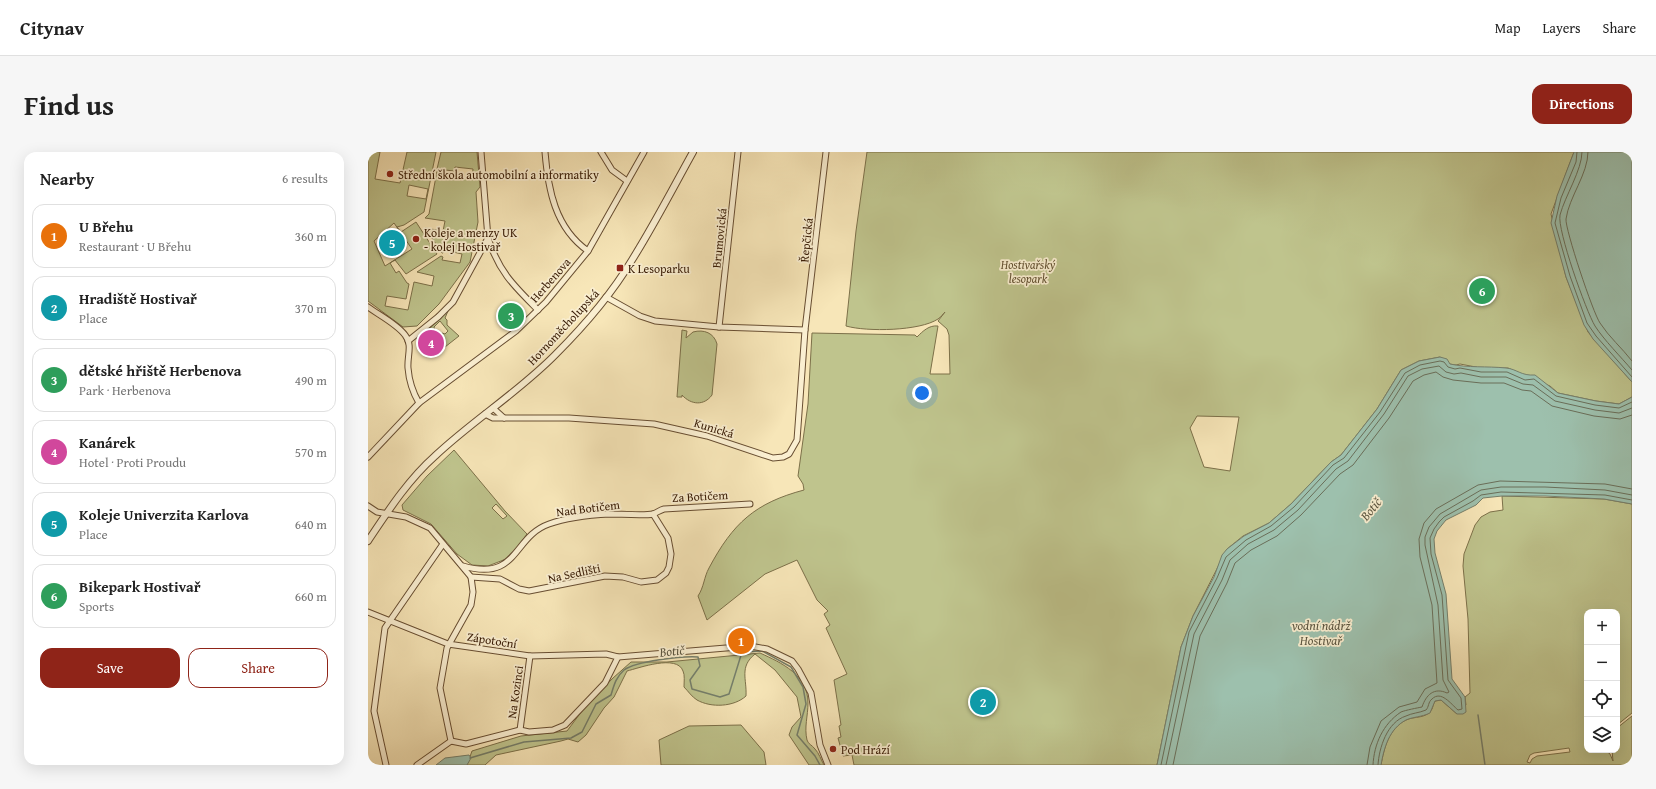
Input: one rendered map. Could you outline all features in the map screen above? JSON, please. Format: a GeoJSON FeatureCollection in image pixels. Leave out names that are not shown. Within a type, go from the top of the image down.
{"type":"FeatureCollection","features":[{"type":"Feature","properties":{"kind":"street"},"geometry":{"type":"LineString","coordinates":[[481,152],[489,240],[496,261],[503,272],[538,310]]}},
{"type":"Feature","properties":{"kind":"street"},"geometry":{"type":"LineString","coordinates":[[545,152],[550,192],[558,214],[568,233],[588,251]]}},
{"type":"Feature","properties":{"kind":"street"},"geometry":{"type":"LineString","coordinates":[[601,152],[612,170],[627,182]]}},
{"type":"Feature","properties":{"kind":"street","name":"Herbenova"},"geometry":{"type":"LineString","coordinates":[[368,457],[419,403],[516,331],[561,285],[588,251],[644,152]]}},
{"type":"Feature","properties":{"kind":"street","name":"Hornoměcholupská"},"geometry":{"type":"LineString","coordinates":[[368,542],[387,513],[416,475],[434,456],[542,368],[574,335],[606,297],[632,261],[693,152]]}},
{"type":"Feature","properties":{"kind":"street","name":"Brumovická"},"geometry":{"type":"LineString","coordinates":[[719,327],[738,152]]}},
{"type":"Feature","properties":{"kind":"street","name":"Řepčická"},"geometry":{"type":"LineString","coordinates":[[805,330],[808,317],[826,152]]}},
{"type":"Feature","properties":{"kind":"street"},"geometry":{"type":"LineString","coordinates":[[408,341],[438,317],[453,302],[489,240]]}},
{"type":"Feature","properties":{"kind":"street"},"geometry":{"type":"LineString","coordinates":[[606,297],[625,309],[650,320],[719,327],[805,330]]}},
{"type":"Feature","properties":{"kind":"street"},"geometry":{"type":"LineString","coordinates":[[368,307],[403,332],[408,341],[410,380],[419,403]]}},
{"type":"Feature","properties":{"kind":"street","name":"Kunická"},"geometry":{"type":"LineString","coordinates":[[485,414],[493,418],[569,418],[654,424],[707,436],[771,458],[783,457],[792,451],[797,440],[805,330]]}},
{"type":"Feature","properties":{"kind":"street"},"geometry":{"type":"LineString","coordinates":[[493,408],[504,418]]}},
{"type":"Feature","properties":{"kind":"street","name":"Za Botičem"},"geometry":{"type":"LineString","coordinates":[[653,514],[664,509],[750,504]]}},
{"type":"Feature","properties":{"kind":"street"},"geometry":{"type":"LineString","coordinates":[[368,506],[377,512],[406,517],[425,525],[436,534],[471,577],[473,592],[471,605],[448,644],[440,688],[451,741]]}},
{"type":"Feature","properties":{"kind":"street","name":"Nad Botičem"},"geometry":{"type":"LineString","coordinates":[[462,566],[486,570],[501,565],[518,552],[540,528],[550,524],[607,514],[653,514]]}},
{"type":"Feature","properties":{"kind":"street","name":"Na Sedlišti"},"geometry":{"type":"LineString","coordinates":[[471,577],[493,578],[518,589],[530,591],[605,576],[623,577],[641,582],[652,582],[666,573],[671,561],[671,546],[668,538],[653,514]]}},
{"type":"Feature","properties":{"kind":"street"},"geometry":{"type":"LineString","coordinates":[[386,765],[374,711],[385,631],[390,620],[443,544]]}},
{"type":"Feature","properties":{"kind":"street","name":"Zápotoční"},"geometry":{"type":"LineString","coordinates":[[368,612],[448,644],[530,656],[606,654],[618,657],[750,646],[767,649],[789,659],[798,669],[809,690],[820,745],[828,765]]}},
{"type":"Feature","properties":{"kind":"street","name":"Na Kozinci"},"geometry":{"type":"LineString","coordinates":[[520,730],[530,656]]}},
{"type":"Feature","properties":{"kind":"street"},"geometry":{"type":"LineString","coordinates":[[417,765],[451,741],[466,744],[520,730],[528,732],[554,730],[565,725],[604,684],[618,657]]}},
{"type":"Feature","properties":{"kind":"street"},"geometry":{"type":"LineString","coordinates":[[368,710],[374,711]]}},
{"type":"Feature","properties":{"kind":"green space","name":"Koleje a menzy UK - kolej Hostivař"},"geometry":{"type":"Polygon","coordinates":[[[368,152],[380,152],[375,179],[400,183],[407,152],[436,152],[424,212],[404,225],[397,227],[401,232],[416,222],[437,254],[406,274],[395,260],[390,263],[396,273],[399,271],[409,284],[406,299],[387,296],[385,306],[408,310],[414,282],[432,286],[434,276],[417,272],[441,256],[443,257],[442,260],[460,263],[462,254],[444,250],[442,253],[425,228],[443,231],[445,221],[425,218],[429,214],[437,171],[454,174],[454,177],[472,179],[473,169],[455,167],[454,171],[437,169],[441,152],[477,152],[480,187],[476,192],[478,222],[470,262],[439,304],[417,326],[403,327],[368,301],[368,152]],[[409,185],[407,196],[426,199],[428,189],[409,185]],[[394,223],[374,241],[385,266],[412,249],[394,223]]]}},
{"type":"Feature","properties":{"kind":"green space","name":"Hostivařský lesopark"},"geometry":{"type":"Polygon","coordinates":[[[867,152],[1574,152],[1551,214],[1566,277],[1588,332],[1632,382],[1632,397],[1619,404],[1596,401],[1558,393],[1550,386],[1508,368],[1481,368],[1460,364],[1449,364],[1440,357],[1419,361],[1401,370],[1377,409],[1341,455],[1331,462],[1291,504],[1269,523],[1243,536],[1227,549],[1193,616],[1181,647],[1157,765],[854,765],[852,755],[843,756],[838,738],[841,737],[839,726],[841,725],[834,680],[847,674],[826,628],[830,625],[824,614],[828,611],[817,600],[797,560],[765,574],[707,620],[698,596],[709,568],[718,552],[727,539],[747,517],[772,501],[804,490],[803,484],[798,476],[808,404],[812,333],[915,335],[917,337],[929,327],[938,326],[930,374],[950,374],[949,335],[947,329],[938,321],[945,312],[938,319],[930,323],[907,328],[880,330],[846,326],[856,231],[867,152]],[[1197,416],[1190,428],[1204,467],[1230,471],[1239,417],[1197,416]]]}},
{"type":"Feature","properties":{"kind":"green space"},"geometry":{"type":"Polygon","coordinates":[[[508,305],[523,319],[513,328],[500,313],[508,305]]]}},
{"type":"Feature","properties":{"kind":"green space"},"geometry":{"type":"Polygon","coordinates":[[[448,311],[445,318],[447,320],[447,325],[459,336],[445,347],[427,331],[448,311]],[[440,321],[434,327],[435,331],[439,335],[442,333],[445,334],[448,331],[440,321]]]}},
{"type":"Feature","properties":{"kind":"green space"},"geometry":{"type":"Polygon","coordinates":[[[682,330],[687,331],[686,338],[693,332],[701,331],[708,333],[716,340],[717,344],[712,395],[705,401],[697,403],[689,401],[682,395],[682,397],[677,397],[682,330]]]}},
{"type":"Feature","properties":{"kind":"green space"},"geometry":{"type":"Polygon","coordinates":[[[454,450],[505,511],[527,534],[514,552],[506,559],[488,566],[472,565],[457,554],[431,524],[403,510],[402,505],[427,476],[454,450]],[[496,504],[492,508],[503,519],[507,516],[496,504]]]}},
{"type":"Feature","properties":{"kind":"green space"},"geometry":{"type":"Polygon","coordinates":[[[1502,496],[1604,499],[1632,504],[1632,713],[1620,723],[1620,609],[1584,609],[1584,753],[1609,753],[1613,761],[1612,753],[1620,753],[1620,726],[1632,716],[1632,765],[1381,765],[1388,739],[1395,728],[1400,724],[1406,720],[1427,714],[1432,709],[1435,701],[1441,700],[1457,714],[1466,705],[1465,697],[1470,693],[1468,619],[1463,566],[1464,554],[1475,525],[1481,517],[1490,512],[1503,510],[1502,496]],[[1569,748],[1534,753],[1530,755],[1527,762],[1530,763],[1532,759],[1537,756],[1570,752],[1569,748]]]}},
{"type":"Feature","properties":{"kind":"green space"},"geometry":{"type":"Polygon","coordinates":[[[760,653],[777,661],[792,671],[804,685],[808,703],[806,726],[807,740],[819,755],[824,765],[809,765],[789,735],[792,727],[801,717],[797,697],[775,670],[755,654],[750,659],[745,669],[746,696],[741,700],[722,705],[703,703],[695,699],[684,687],[684,673],[679,666],[673,663],[648,665],[627,671],[614,697],[604,708],[586,735],[578,742],[568,739],[496,755],[485,765],[467,765],[472,751],[521,736],[567,731],[585,707],[631,662],[667,662],[760,653]]]}},
{"type":"Feature","properties":{"kind":"green space"},"geometry":{"type":"Polygon","coordinates":[[[741,725],[764,752],[766,765],[661,765],[659,740],[689,726],[741,725]]]}},
{"type":"Feature","properties":{"kind":"water"},"geometry":{"type":"Polygon","coordinates":[[[1574,152],[1632,152],[1632,382],[1593,339],[1584,325],[1566,277],[1551,223],[1557,196],[1574,152]]]}},
{"type":"Feature","properties":{"kind":"water","name":"vodní nádrž Hostivař"},"geometry":{"type":"Polygon","coordinates":[[[1440,357],[1447,359],[1450,364],[1506,368],[1535,375],[1558,393],[1596,401],[1619,404],[1632,397],[1632,504],[1604,499],[1545,496],[1502,496],[1483,498],[1476,505],[1446,520],[1437,531],[1434,539],[1435,553],[1446,594],[1452,679],[1465,697],[1466,712],[1463,714],[1457,714],[1441,700],[1435,701],[1430,713],[1406,720],[1395,728],[1388,740],[1381,765],[1157,765],[1181,647],[1193,616],[1214,577],[1222,555],[1227,549],[1244,536],[1269,523],[1291,504],[1331,462],[1341,455],[1377,409],[1401,370],[1419,361],[1440,357]]]}},
{"type":"Feature","properties":{"kind":"water"},"geometry":{"type":"Polygon","coordinates":[[[469,755],[471,758],[467,765],[436,765],[445,758],[469,755]]]}},
{"type":"Feature","properties":{"kind":"waterway","name":"Botič"},"geometry":{"type":"LineString","coordinates":[[470,758],[524,742],[571,738],[582,732],[596,704],[611,695],[619,675],[624,670],[638,664],[681,657],[698,657],[700,666],[690,680],[692,689],[720,697],[729,694],[742,652],[762,651],[791,667],[803,687],[806,704],[797,735],[815,756],[820,765]]}},
{"type":"Feature","properties":{"kind":"waterway"},"geometry":{"type":"LineString","coordinates":[[1478,715],[1485,765]]}},
{"type":"Feature","properties":{"kind":"place","name":"Střední škola automobilní a informatiky"},"geometry":{"type":"Point","coordinates":[390,174]}},
{"type":"Feature","properties":{"kind":"place","name":"Koleje a menzy UK - kolej Hostivař"},"geometry":{"type":"Point","coordinates":[416,239]}},
{"type":"Feature","properties":{"kind":"place","name":"Koleje Univerzita Karlova"},"geometry":{"type":"Point","coordinates":[392,243]}},
{"type":"Feature","properties":{"kind":"place","name":"K Lesoparku"},"geometry":{"type":"Point","coordinates":[620,268]}},
{"type":"Feature","properties":{"kind":"place","name":"Bikepark Hostivař"},"geometry":{"type":"Point","coordinates":[1482,291]}},
{"type":"Feature","properties":{"kind":"place","name":"dětské hřiště Herbenova"},"geometry":{"type":"Point","coordinates":[511,316]}},
{"type":"Feature","properties":{"kind":"place","name":"Kanárek"},"geometry":{"type":"Point","coordinates":[431,343]}},
{"type":"Feature","properties":{"kind":"place","name":"U Břehu"},"geometry":{"type":"Point","coordinates":[741,641]}},
{"type":"Feature","properties":{"kind":"place","name":"Hradiště Hostivař"},"geometry":{"type":"Point","coordinates":[983,702]}},
{"type":"Feature","properties":{"kind":"place","name":"Pod Hrází"},"geometry":{"type":"Point","coordinates":[833,749]}}]}
